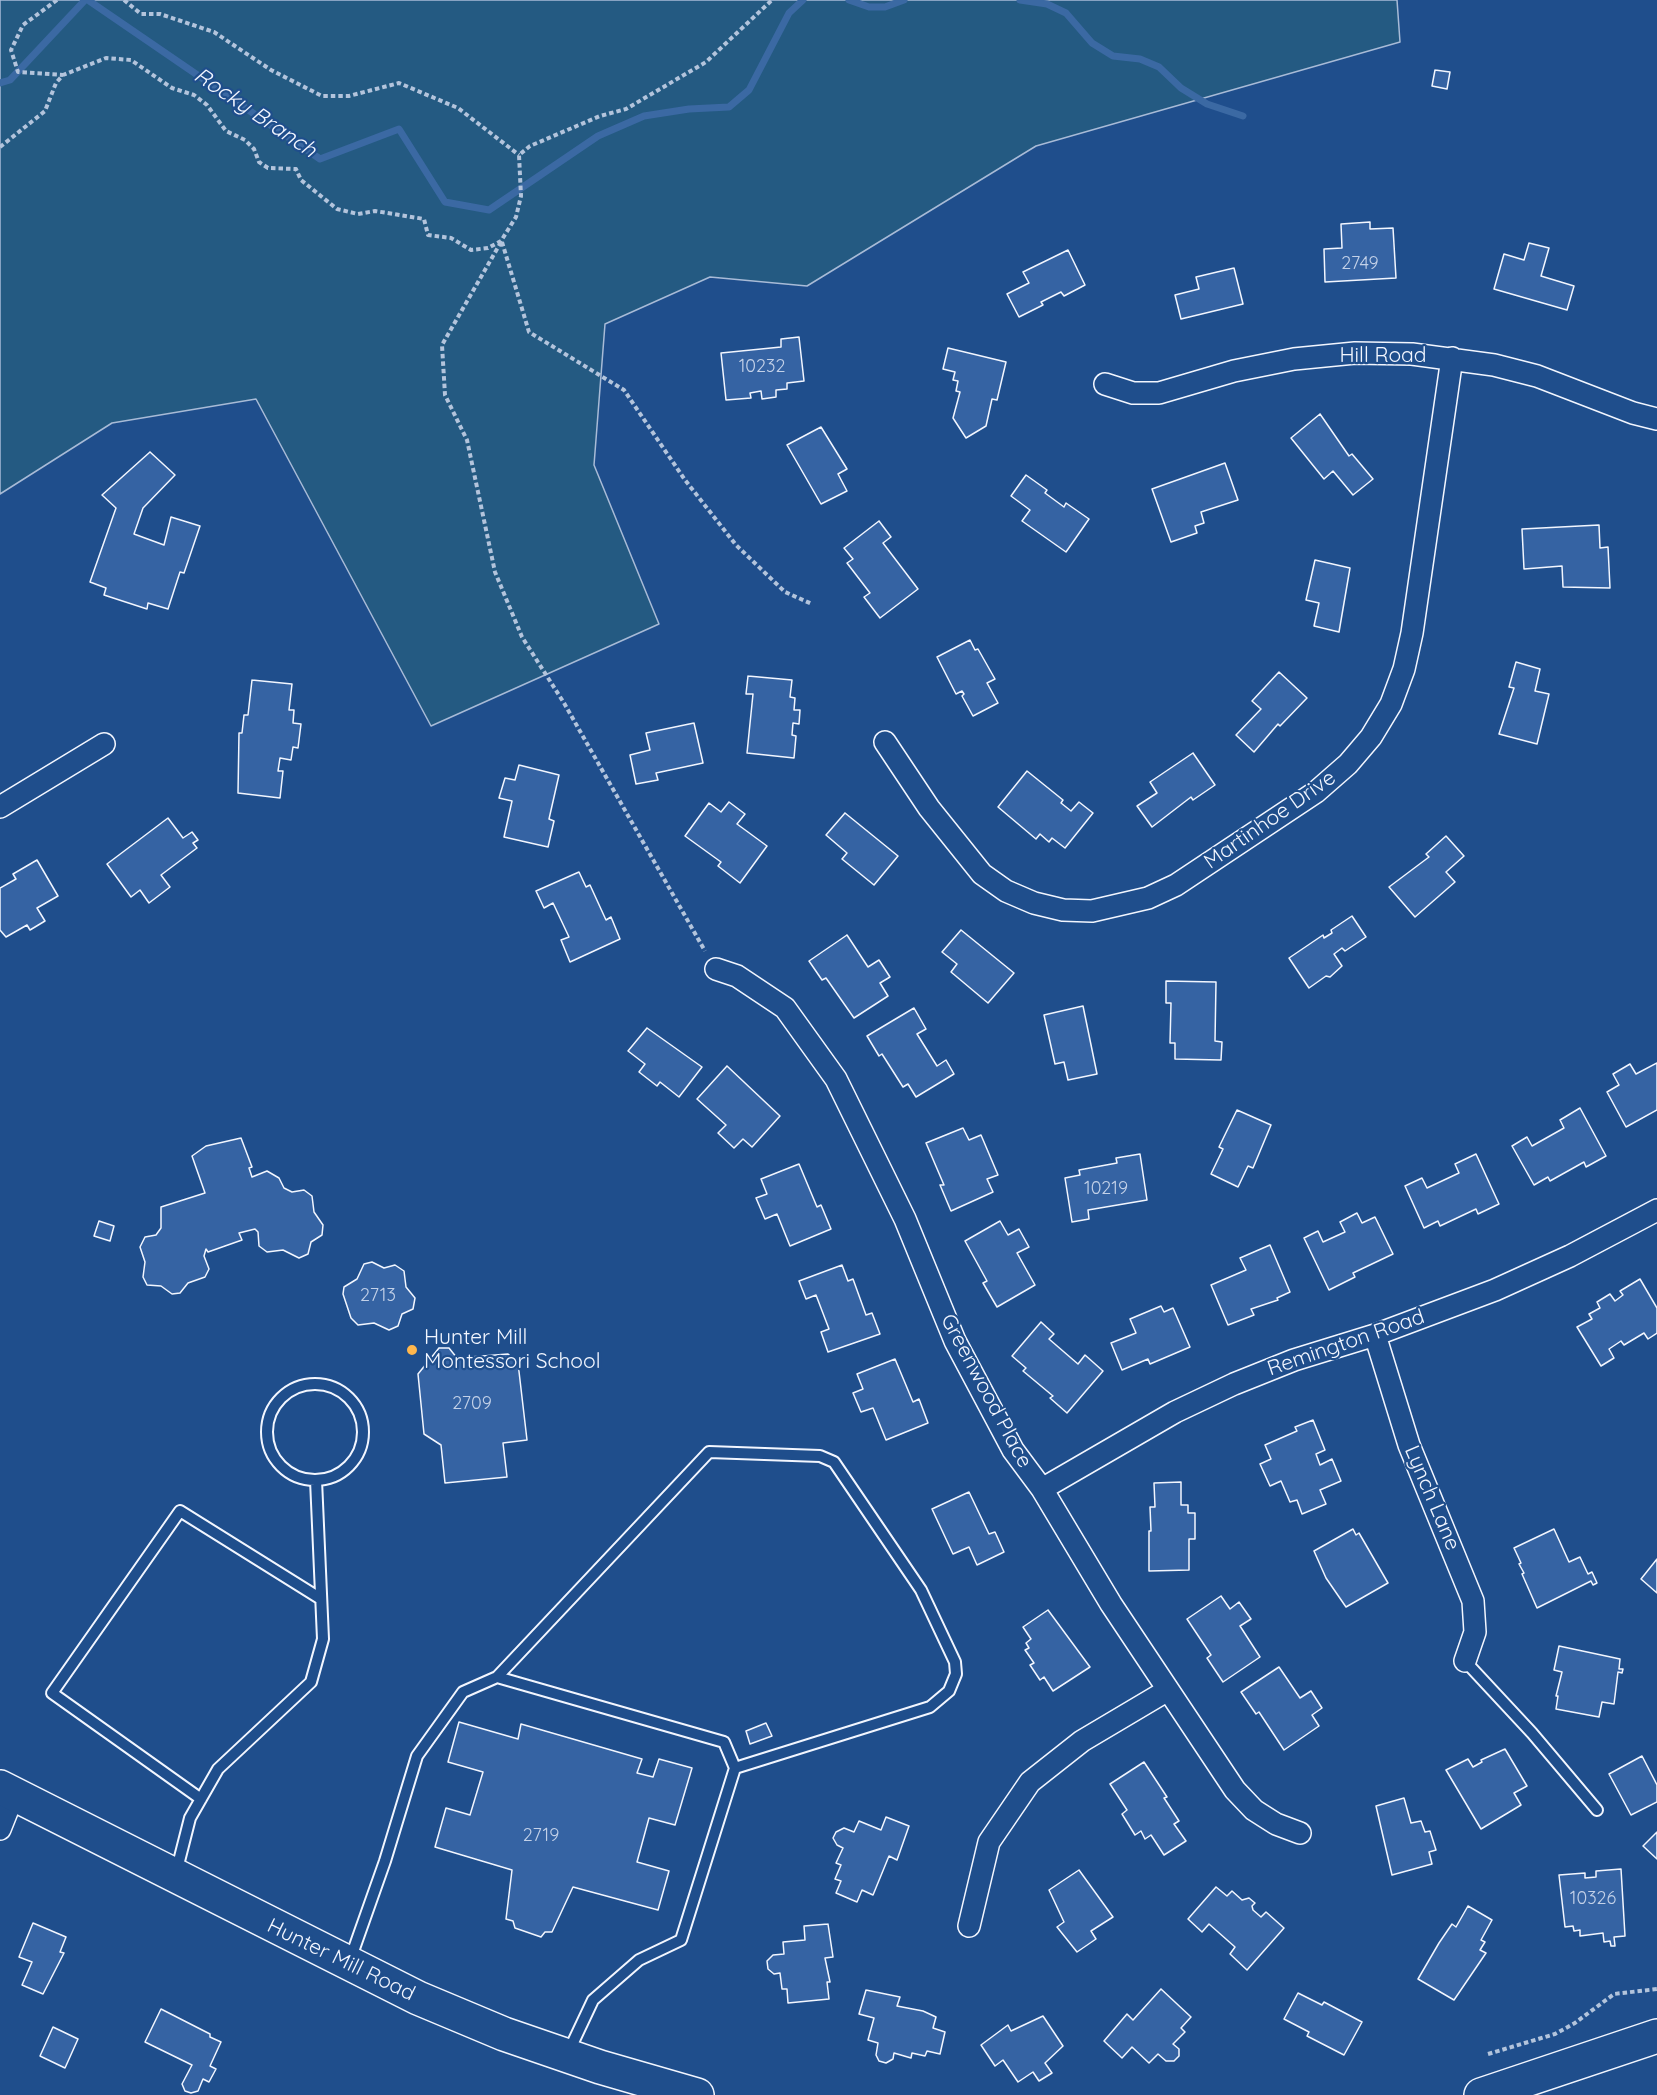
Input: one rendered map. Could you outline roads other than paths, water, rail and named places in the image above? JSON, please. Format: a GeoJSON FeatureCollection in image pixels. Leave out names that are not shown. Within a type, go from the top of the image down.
{"type":"FeatureCollection","features":[{"type":"Feature","properties":{"kind":"main road","name":"Hunter Mill Road"},"geometry":{"type":"LineString","coordinates":[[7,1790],[418,1998],[504,2034],[567,2056],[697,2095]]}},
{"type":"Feature","properties":{"kind":"main road"},"geometry":{"type":"LineString","coordinates":[[1481,2095],[1657,2036]]}},
{"type":"Feature","properties":{"kind":"street","name":"Hill Road"},"geometry":{"type":"LineString","coordinates":[[1105,384],[1132,393],[1159,393],[1234,371],[1294,359],[1355,353],[1452,358],[1494,365],[1537,376],[1633,413],[1657,419]]}},
{"type":"Feature","properties":{"kind":"street","name":"Martinhoe Drive"},"geometry":{"type":"LineString","coordinates":[[885,742],[929,808],[982,874],[1016,895],[1063,910],[1092,911],[1148,898],[1176,885],[1316,792],[1348,765],[1371,737],[1391,704],[1404,669],[1412,633],[1452,358]]}},
{"type":"Feature","properties":{"kind":"street"},"geometry":{"type":"LineString","coordinates":[[0,807],[104,744]]}},
{"type":"Feature","properties":{"kind":"street","name":"Greenwood Place"},"geometry":{"type":"LineString","coordinates":[[716,969],[737,976],[785,1008],[836,1079],[905,1220],[955,1341],[1013,1450],[1042,1489],[1111,1604],[1235,1790],[1254,1810],[1276,1824],[1300,1833]]}},
{"type":"Feature","properties":{"kind":"street","name":"Remington Road"},"geometry":{"type":"LineString","coordinates":[[1042,1489],[1175,1412],[1234,1384],[1294,1360],[1375,1335],[1496,1290],[1570,1256],[1657,1210]]}},
{"type":"Feature","properties":{"kind":"street","name":"Lynch Lane"},"geometry":{"type":"LineString","coordinates":[[1375,1335],[1408,1445],[1473,1601],[1475,1632],[1465,1661]]}},
{"type":"Feature","properties":{"kind":"street"},"geometry":{"type":"LineString","coordinates":[[969,1926],[989,1842],[1030,1782],[1082,1741],[1168,1690]]}},
{"type":"Feature","properties":{"kind":"street"},"geometry":{"type":"LineString","coordinates":[[0,1829],[7,1790]]}},
{"type":"Feature","properties":{"kind":"lane"},"geometry":{"type":"LineString","coordinates":[[306,1384],[330,1386],[350,1398],[359,1412],[363,1427],[362,1443],[350,1464],[331,1478],[316,1480],[300,1478],[286,1471],[274,1459],[268,1444],[267,1428],[270,1413],[291,1389],[306,1384]]}},
{"type":"Feature","properties":{"kind":"lane"},"geometry":{"type":"LineString","coordinates":[[348,1964],[385,1861],[417,1756],[463,1692],[497,1677],[709,1452],[820,1456],[834,1462],[921,1590],[955,1662],[956,1674],[949,1691],[930,1707],[735,1768]]}},
{"type":"Feature","properties":{"kind":"lane"},"geometry":{"type":"LineString","coordinates":[[175,1876],[190,1818],[218,1769],[311,1682],[323,1639],[316,1480]]}},
{"type":"Feature","properties":{"kind":"lane"},"geometry":{"type":"LineString","coordinates":[[201,1799],[52,1693],[180,1511],[321,1599]]}},
{"type":"Feature","properties":{"kind":"lane"},"geometry":{"type":"LineString","coordinates":[[1465,1661],[1532,1732],[1597,1810]]}},
{"type":"Feature","properties":{"kind":"lane"},"geometry":{"type":"LineString","coordinates":[[497,1677],[724,1742],[735,1768],[681,1940],[639,1960],[592,2000],[567,2056]]}},
{"type":"Feature","properties":{"kind":"waterway","name":"Rocky Branch"},"geometry":{"type":"LineString","coordinates":[[0,83],[10,80],[85,0]]}},
{"type":"Feature","properties":{"kind":"waterway","name":"Rocky Branch"},"geometry":{"type":"LineString","coordinates":[[88,0],[320,159],[399,129],[445,202],[489,210],[598,136],[644,116],[689,109],[729,107],[749,90],[789,13],[803,0]]}},
{"type":"Feature","properties":{"kind":"waterway"},"geometry":{"type":"LineString","coordinates":[[849,0],[869,7],[885,7],[904,0]]}},
{"type":"Feature","properties":{"kind":"waterway"},"geometry":{"type":"LineString","coordinates":[[1020,0],[1047,4],[1066,13],[1092,43],[1113,56],[1140,59],[1159,67],[1181,88],[1207,104],[1243,116]]}},
{"type":"Feature","properties":{"kind":"place","name":"Hunter Mill Montessori School"},"geometry":{"type":"Point","coordinates":[412,1350]}}]}
